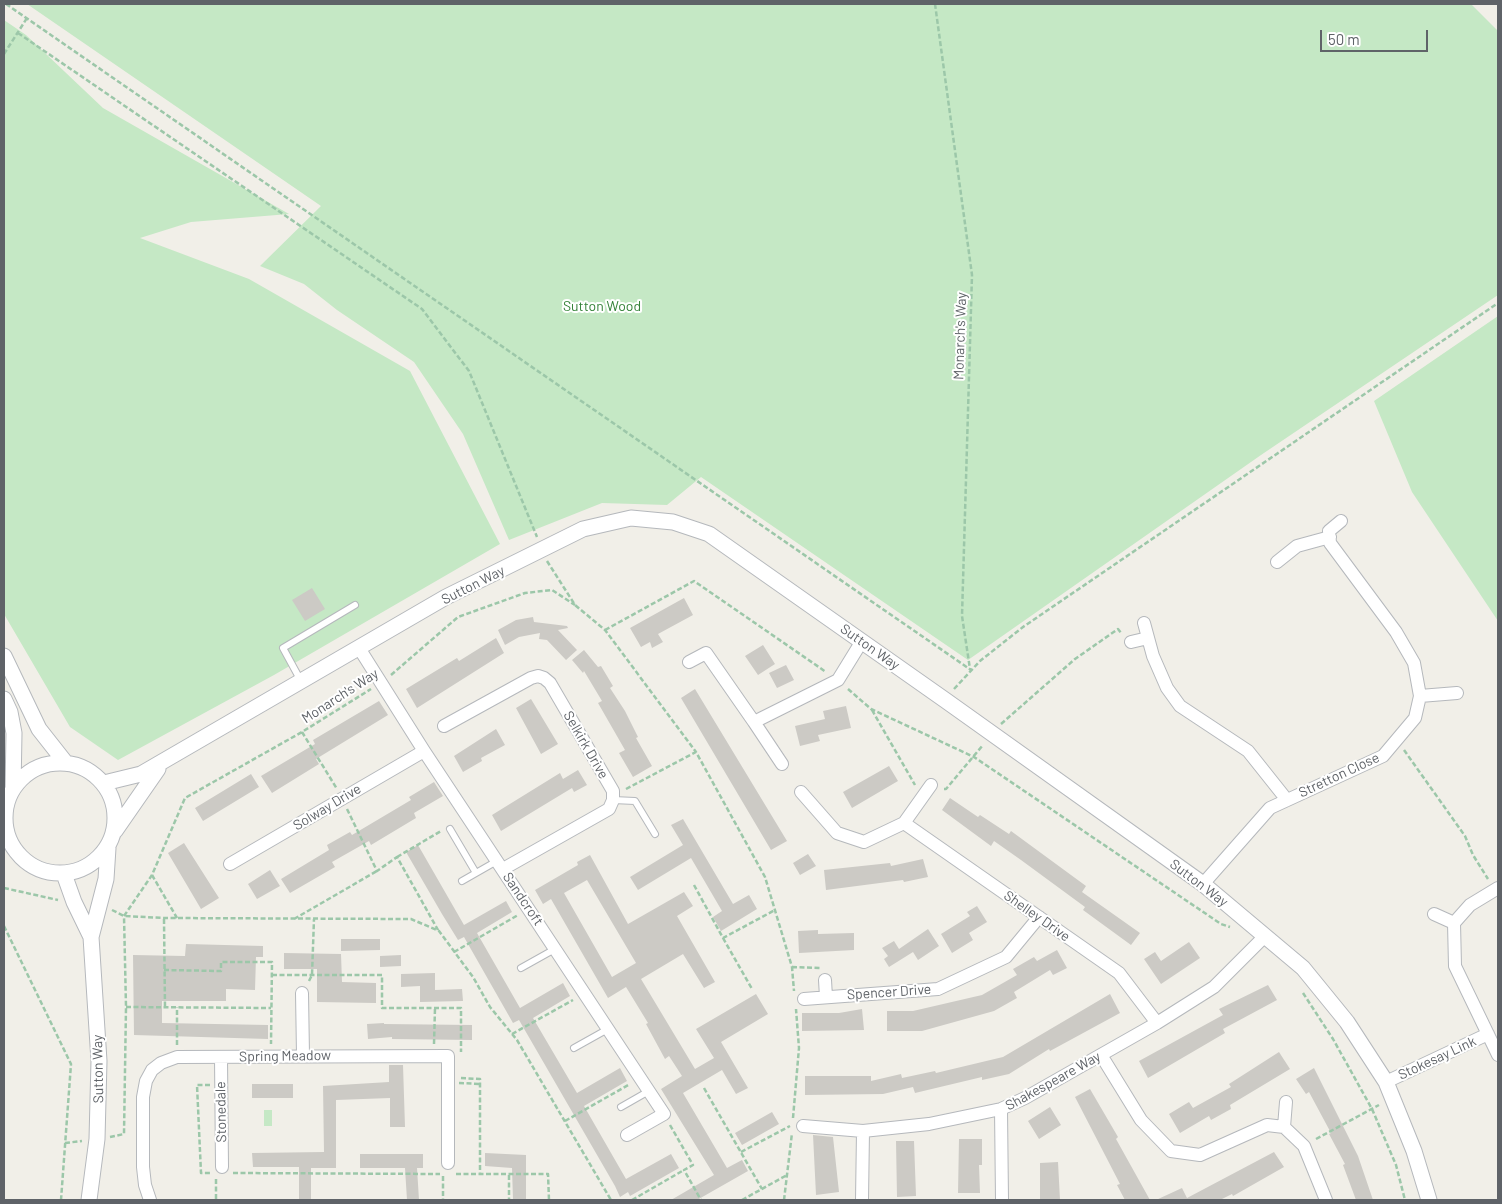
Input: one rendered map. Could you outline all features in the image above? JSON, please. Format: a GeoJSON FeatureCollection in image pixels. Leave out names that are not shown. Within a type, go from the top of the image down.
{"type":"FeatureCollection","features":[{"type":"Feature","properties":{"kind":"street","name":"Sutton Way"},"geometry":{"type":"LineString","coordinates":[[104,782],[141,774],[164,762],[446,597],[583,529],[631,518],[674,522],[709,534],[992,733],[1203,884],[1303,968],[1347,1022],[1386,1082],[1394,1097],[1429,1200]]}},
{"type":"Feature","properties":{"kind":"street"},"geometry":{"type":"LineString","coordinates":[[1277,562],[1297,546],[1330,536],[1329,531],[1341,521]]}},
{"type":"Feature","properties":{"kind":"street","name":"Stretton Close"},"geometry":{"type":"LineString","coordinates":[[1203,884],[1270,808],[1383,756],[1415,718],[1420,696],[1414,663],[1396,632],[1330,543],[1330,536]]}},
{"type":"Feature","properties":{"kind":"street"},"geometry":{"type":"LineString","coordinates":[[1144,623],[1167,688],[1180,706],[1248,751],[1287,800]]}},
{"type":"Feature","properties":{"kind":"street"},"geometry":{"type":"LineString","coordinates":[[1131,642],[1148,638]]}},
{"type":"Feature","properties":{"kind":"street"},"geometry":{"type":"LineString","coordinates":[[754,722],[838,680],[862,642]]}},
{"type":"Feature","properties":{"kind":"street","name":"Sandcroft"},"geometry":{"type":"LineString","coordinates":[[359,648],[424,751],[664,1114],[627,1135]]}},
{"type":"Feature","properties":{"kind":"street"},"geometry":{"type":"LineString","coordinates":[[689,662],[706,653],[782,764]]}},
{"type":"Feature","properties":{"kind":"street"},"geometry":{"type":"LineString","coordinates":[[4,656],[39,729],[65,762]]}},
{"type":"Feature","properties":{"kind":"street","name":"Selkirk Drive"},"geometry":{"type":"LineString","coordinates":[[444,726],[530,678],[538,676],[544,678],[550,683],[613,797]]}},
{"type":"Feature","properties":{"kind":"street"},"geometry":{"type":"LineString","coordinates":[[1420,696],[1457,693]]}},
{"type":"Feature","properties":{"kind":"street"},"geometry":{"type":"LineString","coordinates":[[4,699],[10,712],[14,733],[13,789],[4,817],[9,838],[15,850],[25,860],[46,872],[64,874],[87,867],[108,848],[115,831],[115,808],[104,782],[86,769],[65,762],[53,763],[35,768],[13,789]]}},
{"type":"Feature","properties":{"kind":"street","name":"Solway Drive"},"geometry":{"type":"LineString","coordinates":[[230,864],[424,751]]}},
{"type":"Feature","properties":{"kind":"street","name":"Sutton Way"},"geometry":{"type":"LineString","coordinates":[[115,831],[146,784],[164,762]]}},
{"type":"Feature","properties":{"kind":"street"},"geometry":{"type":"LineString","coordinates":[[801,792],[837,833],[864,842],[904,823],[931,784]]}},
{"type":"Feature","properties":{"kind":"street"},"geometry":{"type":"LineString","coordinates":[[500,865],[609,808],[613,797]]}},
{"type":"Feature","properties":{"kind":"street","name":"Shelley Drive"},"geometry":{"type":"LineString","coordinates":[[904,823],[1119,973],[1157,1023]]}},
{"type":"Feature","properties":{"kind":"street","name":"Sutton Way"},"geometry":{"type":"LineString","coordinates":[[89,1200],[97,1139],[99,1061],[91,936],[106,879],[108,848]]}},
{"type":"Feature","properties":{"kind":"street"},"geometry":{"type":"LineString","coordinates":[[4,856],[25,860]]}},
{"type":"Feature","properties":{"kind":"street","name":"Sutton Way"},"geometry":{"type":"LineString","coordinates":[[64,874],[74,902],[91,936]]}},
{"type":"Feature","properties":{"kind":"street"},"geometry":{"type":"LineString","coordinates":[[1496,889],[1470,905],[1454,923],[1455,966],[1498,1055]]}},
{"type":"Feature","properties":{"kind":"street"},"geometry":{"type":"LineString","coordinates":[[1434,914],[1454,923]]}},
{"type":"Feature","properties":{"kind":"street","name":"Spencer Drive"},"geometry":{"type":"LineString","coordinates":[[798,999],[938,989],[1006,957],[1039,917]]}},
{"type":"Feature","properties":{"kind":"street","name":"Shakespeare Way"},"geometry":{"type":"LineString","coordinates":[[798,1125],[863,1130],[929,1124],[1001,1109],[1026,1098],[1157,1023],[1214,987],[1265,936]]}},
{"type":"Feature","properties":{"kind":"street"},"geometry":{"type":"LineString","coordinates":[[825,980],[826,997]]}},
{"type":"Feature","properties":{"kind":"street"},"geometry":{"type":"LineString","coordinates":[[302,993],[303,1055]]}},
{"type":"Feature","properties":{"kind":"street","name":"Stokesay Link"},"geometry":{"type":"LineString","coordinates":[[1386,1082],[1488,1034]]}},
{"type":"Feature","properties":{"kind":"street","name":"Spring Meadow"},"geometry":{"type":"LineString","coordinates":[[150,1200],[145,1185],[143,1167],[143,1097],[146,1081],[156,1066],[176,1057],[303,1055],[434,1056]]}},
{"type":"Feature","properties":{"kind":"street"},"geometry":{"type":"LineString","coordinates":[[1101,1055],[1141,1120],[1171,1150],[1200,1155],[1267,1125],[1284,1127],[1304,1146],[1326,1200]]}},
{"type":"Feature","properties":{"kind":"street"},"geometry":{"type":"LineString","coordinates":[[434,1056],[448,1056],[445,1168]]}},
{"type":"Feature","properties":{"kind":"street","name":"Stonedale"},"geometry":{"type":"LineString","coordinates":[[221,1057],[221,1170]]}},
{"type":"Feature","properties":{"kind":"street"},"geometry":{"type":"LineString","coordinates":[[1284,1127],[1286,1102]]}},
{"type":"Feature","properties":{"kind":"street"},"geometry":{"type":"LineString","coordinates":[[1001,1109],[1002,1200]]}},
{"type":"Feature","properties":{"kind":"street"},"geometry":{"type":"LineString","coordinates":[[862,1200],[863,1130]]}},
{"type":"Feature","properties":{"kind":"lane"},"geometry":{"type":"LineString","coordinates":[[301,681],[283,648],[355,605]]}},
{"type":"Feature","properties":{"kind":"lane"},"geometry":{"type":"LineString","coordinates":[[613,797],[635,801],[656,834]]}},
{"type":"Feature","properties":{"kind":"lane"},"geometry":{"type":"LineString","coordinates":[[447,829],[476,873]]}},
{"type":"Feature","properties":{"kind":"lane"},"geometry":{"type":"LineString","coordinates":[[462,881],[476,873],[500,865]]}},
{"type":"Feature","properties":{"kind":"lane"},"geometry":{"type":"LineString","coordinates":[[521,968],[555,949]]}},
{"type":"Feature","properties":{"kind":"lane"},"geometry":{"type":"LineString","coordinates":[[574,1048],[609,1029]]}},
{"type":"Feature","properties":{"kind":"lane"},"geometry":{"type":"LineString","coordinates":[[621,1107],[649,1091]]}},
{"type":"Feature","properties":{"kind":"path"},"geometry":{"type":"LineString","coordinates":[[6,4],[971,670]]}},
{"type":"Feature","properties":{"kind":"path","name":"Monarch's Way"},"geometry":{"type":"LineString","coordinates":[[934,4],[972,274],[962,616],[971,670]]}},
{"type":"Feature","properties":{"kind":"path"},"geometry":{"type":"LineString","coordinates":[[4,54],[28,18]]}},
{"type":"Feature","properties":{"kind":"path"},"geometry":{"type":"LineString","coordinates":[[18,33],[422,309],[469,371],[538,538]]}},
{"type":"Feature","properties":{"kind":"path"},"geometry":{"type":"LineString","coordinates":[[945,700],[971,670],[1023,627],[1498,303]]}},
{"type":"Feature","properties":{"kind":"path"},"geometry":{"type":"LineString","coordinates":[[547,560],[575,605],[605,630],[696,752],[765,877],[792,967],[798,999],[798,1125],[787,1175],[784,1200]]}},
{"type":"Feature","properties":{"kind":"path"},"geometry":{"type":"LineString","coordinates":[[605,630],[694,581],[838,680],[871,708],[974,757],[1221,924],[1238,929]]}},
{"type":"Feature","properties":{"kind":"path","name":"Monarch's Way"},"geometry":{"type":"LineString","coordinates":[[124,916],[152,875],[185,798],[302,732],[381,683],[458,617],[525,593],[552,590],[575,605]]}},
{"type":"Feature","properties":{"kind":"path"},"geometry":{"type":"LineString","coordinates":[[992,733],[1074,659],[1118,629],[1131,642]]}},
{"type":"Feature","properties":{"kind":"path"},"geometry":{"type":"LineString","coordinates":[[871,708],[917,787],[931,784],[946,789],[974,757]]}},
{"type":"Feature","properties":{"kind":"path"},"geometry":{"type":"LineString","coordinates":[[302,732],[342,798],[377,871]]}},
{"type":"Feature","properties":{"kind":"path"},"geometry":{"type":"LineString","coordinates":[[1396,740],[1465,836],[1473,855],[1496,889]]}},
{"type":"Feature","properties":{"kind":"path"},"geometry":{"type":"LineString","coordinates":[[613,797],[696,752]]}},
{"type":"Feature","properties":{"kind":"path"},"geometry":{"type":"LineString","coordinates":[[294,919],[447,829]]}},
{"type":"Feature","properties":{"kind":"path"},"geometry":{"type":"LineString","coordinates":[[397,857],[439,931],[473,977],[490,1008],[512,1034],[611,1200]]}},
{"type":"Feature","properties":{"kind":"path"},"geometry":{"type":"LineString","coordinates":[[152,875],[177,918]]}},
{"type":"Feature","properties":{"kind":"path"},"geometry":{"type":"LineString","coordinates":[[694,885],[752,989]]}},
{"type":"Feature","properties":{"kind":"path"},"geometry":{"type":"LineString","coordinates":[[454,952],[529,909]]}},
{"type":"Feature","properties":{"kind":"path"},"geometry":{"type":"LineString","coordinates":[[723,938],[775,910]]}},
{"type":"Feature","properties":{"kind":"path"},"geometry":{"type":"LineString","coordinates":[[65,1143],[124,1134],[126,1007],[124,916],[164,918],[412,919],[439,931]]}},
{"type":"Feature","properties":{"kind":"path"},"geometry":{"type":"LineString","coordinates":[[164,918],[165,1007]]}},
{"type":"Feature","properties":{"kind":"path"},"geometry":{"type":"LineString","coordinates":[[302,993],[312,975],[314,919]]}},
{"type":"Feature","properties":{"kind":"path"},"geometry":{"type":"LineString","coordinates":[[4,926],[71,1064],[61,1200]]}},
{"type":"Feature","properties":{"kind":"path"},"geometry":{"type":"LineString","coordinates":[[164,970],[220,971],[221,962],[272,962],[271,1056]]}},
{"type":"Feature","properties":{"kind":"path"},"geometry":{"type":"LineString","coordinates":[[792,967],[823,968],[825,980]]}},
{"type":"Feature","properties":{"kind":"path"},"geometry":{"type":"LineString","coordinates":[[272,975],[382,975],[382,1008],[461,1008],[461,1061]]}},
{"type":"Feature","properties":{"kind":"path"},"geometry":{"type":"LineString","coordinates":[[1302,992],[1333,1039],[1372,1109],[1396,1165],[1405,1200]]}},
{"type":"Feature","properties":{"kind":"path"},"geometry":{"type":"LineString","coordinates":[[512,1034],[585,994]]}},
{"type":"Feature","properties":{"kind":"path"},"geometry":{"type":"LineString","coordinates":[[126,1007],[271,1008]]}},
{"type":"Feature","properties":{"kind":"path"},"geometry":{"type":"LineString","coordinates":[[176,1057],[177,1007]]}},
{"type":"Feature","properties":{"kind":"path"},"geometry":{"type":"LineString","coordinates":[[434,1056],[435,1008]]}},
{"type":"Feature","properties":{"kind":"path"},"geometry":{"type":"LineString","coordinates":[[461,1070],[461,1079],[480,1079],[480,1175]]}},
{"type":"Feature","properties":{"kind":"path"},"geometry":{"type":"LineString","coordinates":[[564,1121],[640,1078]]}},
{"type":"Feature","properties":{"kind":"path"},"geometry":{"type":"LineString","coordinates":[[448,1082],[480,1084]]}},
{"type":"Feature","properties":{"kind":"path"},"geometry":{"type":"LineString","coordinates":[[221,1084],[197,1086],[201,1173],[221,1170],[445,1168],[480,1175],[548,1174],[548,1200]]}},
{"type":"Feature","properties":{"kind":"path"},"geometry":{"type":"LineString","coordinates":[[704,1088],[762,1189]]}},
{"type":"Feature","properties":{"kind":"path"},"geometry":{"type":"LineString","coordinates":[[1304,1146],[1394,1097]]}},
{"type":"Feature","properties":{"kind":"path"},"geometry":{"type":"LineString","coordinates":[[632,1200],[693,1165],[669,1123]]}},
{"type":"Feature","properties":{"kind":"path"},"geometry":{"type":"LineString","coordinates":[[741,1152],[798,1125]]}},
{"type":"Feature","properties":{"kind":"path"},"geometry":{"type":"LineString","coordinates":[[443,1200],[445,1168]]}},
{"type":"Feature","properties":{"kind":"path"},"geometry":{"type":"LineString","coordinates":[[216,1200],[216,1180],[221,1170]]}},
{"type":"Feature","properties":{"kind":"path"},"geometry":{"type":"LineString","coordinates":[[684,1170],[701,1200]]}},
{"type":"Feature","properties":{"kind":"path"},"geometry":{"type":"LineString","coordinates":[[509,1175],[509,1200]]}},
{"type":"Feature","properties":{"kind":"path"},"geometry":{"type":"LineString","coordinates":[[742,1200],[787,1175]]}},
{"type":"Feature","properties":{"kind":"green space","name":"Sutton Wood"},"geometry":{"type":"Polygon","coordinates":[[[27,4],[1471,4],[1498,31],[1498,295],[1261,455],[968,660],[701,477],[667,505],[602,503],[509,540],[463,434],[414,362],[337,310],[304,284],[260,266],[321,206],[27,4]]]}},
{"type":"Feature","properties":{"kind":"green space"},"geometry":{"type":"Polygon","coordinates":[[[4,20],[26,35],[103,108],[289,214],[191,222],[140,238],[249,279],[410,371],[500,544],[274,675],[118,760],[70,727],[4,614],[4,20]]]}},
{"type":"Feature","properties":{"kind":"green space"},"geometry":{"type":"Polygon","coordinates":[[[1498,316],[1498,621],[1412,492],[1374,401],[1498,316]]]}},
{"type":"Feature","properties":{"kind":"green space"},"geometry":{"type":"Polygon","coordinates":[[[264,1110],[272,1110],[272,1126],[264,1126],[264,1110]]]}},
{"type":"Feature","properties":{"kind":"building"},"geometry":{"type":"Polygon","coordinates":[[[312,588],[325,609],[305,621],[292,600],[312,588]]]}},
{"type":"Feature","properties":{"kind":"building"},"geometry":{"type":"Polygon","coordinates":[[[684,598],[693,615],[658,634],[663,642],[652,648],[650,642],[641,647],[630,628],[684,598]]]}},
{"type":"Feature","properties":{"kind":"building"},"geometry":{"type":"Polygon","coordinates":[[[533,617],[534,622],[567,626],[568,628],[558,630],[577,650],[566,660],[547,640],[539,639],[540,633],[519,637],[505,645],[498,630],[516,620],[533,617]]]}},
{"type":"Feature","properties":{"kind":"building"},"geometry":{"type":"Polygon","coordinates":[[[496,638],[504,653],[417,708],[406,689],[457,658],[459,661],[496,638]]]}},
{"type":"Feature","properties":{"kind":"building"},"geometry":{"type":"Polygon","coordinates":[[[763,645],[775,664],[758,675],[745,656],[763,645]]]}},
{"type":"Feature","properties":{"kind":"building"},"geometry":{"type":"Polygon","coordinates":[[[584,650],[598,667],[601,666],[613,686],[610,688],[625,711],[638,737],[636,738],[652,766],[633,777],[619,753],[625,750],[598,703],[602,701],[584,671],[583,673],[572,660],[584,650]]]}},
{"type":"Feature","properties":{"kind":"building"},"geometry":{"type":"Polygon","coordinates":[[[786,665],[794,680],[777,688],[769,673],[786,665]]]}},
{"type":"Feature","properties":{"kind":"building"},"geometry":{"type":"Polygon","coordinates":[[[695,689],[787,841],[771,850],[681,698],[695,689]]]}},
{"type":"Feature","properties":{"kind":"building"},"geometry":{"type":"Polygon","coordinates":[[[531,699],[558,744],[541,754],[516,708],[531,699]]]}},
{"type":"Feature","properties":{"kind":"building"},"geometry":{"type":"Polygon","coordinates":[[[379,701],[388,715],[316,759],[319,764],[272,793],[261,776],[315,744],[313,740],[379,701]]]}},
{"type":"Feature","properties":{"kind":"building"},"geometry":{"type":"Polygon","coordinates":[[[846,706],[851,728],[818,735],[820,741],[800,746],[795,726],[825,719],[823,711],[846,706]]]}},
{"type":"Feature","properties":{"kind":"building"},"geometry":{"type":"Polygon","coordinates":[[[496,729],[505,745],[481,758],[482,761],[463,772],[454,756],[496,729]]]}},
{"type":"Feature","properties":{"kind":"building"},"geometry":{"type":"Polygon","coordinates":[[[889,766],[898,781],[852,808],[843,792],[889,766]]]}},
{"type":"Feature","properties":{"kind":"building"},"geometry":{"type":"Polygon","coordinates":[[[578,770],[587,785],[574,792],[572,788],[501,831],[492,815],[560,773],[563,779],[578,770]]]}},
{"type":"Feature","properties":{"kind":"building"},"geometry":{"type":"Polygon","coordinates":[[[251,774],[259,787],[203,821],[195,808],[251,774]]]}},
{"type":"Feature","properties":{"kind":"building"},"geometry":{"type":"Polygon","coordinates":[[[434,782],[443,796],[414,813],[416,818],[371,845],[369,841],[332,862],[335,867],[290,893],[281,879],[329,850],[327,845],[350,832],[352,835],[411,800],[409,797],[434,782]]]}},
{"type":"Feature","properties":{"kind":"building"},"geometry":{"type":"Polygon","coordinates":[[[950,798],[978,817],[980,815],[1009,834],[1011,831],[1086,886],[1082,892],[1140,933],[1131,945],[1083,910],[1085,907],[1021,860],[994,841],[991,846],[942,810],[950,798]]]}},
{"type":"Feature","properties":{"kind":"building"},"geometry":{"type":"Polygon","coordinates":[[[683,819],[733,904],[749,895],[757,909],[721,931],[713,917],[722,911],[691,858],[638,890],[630,877],[683,845],[671,825],[683,819]]]}},
{"type":"Feature","properties":{"kind":"building"},"geometry":{"type":"Polygon","coordinates":[[[184,843],[219,898],[201,909],[168,853],[184,843]]]}},
{"type":"Feature","properties":{"kind":"building"},"geometry":{"type":"Polygon","coordinates":[[[418,845],[464,925],[506,901],[512,912],[477,933],[520,1008],[563,983],[570,996],[533,1018],[577,1093],[620,1068],[627,1081],[584,1106],[626,1179],[671,1154],[679,1168],[630,1196],[628,1192],[620,1197],[519,1020],[513,1023],[464,937],[458,940],[406,852],[418,845]]]}},
{"type":"Feature","properties":{"kind":"building"},"geometry":{"type":"Polygon","coordinates":[[[808,854],[816,866],[800,875],[793,863],[808,854]]]}},
{"type":"Feature","properties":{"kind":"building"},"geometry":{"type":"Polygon","coordinates":[[[590,855],[628,924],[684,892],[693,906],[677,916],[715,982],[704,988],[683,954],[641,979],[695,1069],[714,1058],[696,1029],[756,994],[768,1014],[721,1042],[748,1088],[736,1094],[722,1070],[683,1093],[727,1168],[742,1160],[748,1171],[697,1200],[671,1200],[714,1175],[661,1089],[682,1076],[669,1056],[665,1059],[646,1024],[648,1023],[626,987],[608,998],[551,899],[543,904],[535,890],[578,865],[577,862],[590,855]],[[587,880],[564,893],[612,977],[636,963],[587,880]]]}},
{"type":"Feature","properties":{"kind":"building"},"geometry":{"type":"Polygon","coordinates":[[[923,859],[928,877],[904,882],[903,880],[826,890],[824,870],[890,863],[891,866],[923,859]]]}},
{"type":"Feature","properties":{"kind":"building"},"geometry":{"type":"Polygon","coordinates":[[[270,870],[280,886],[257,899],[248,884],[270,870]]]}},
{"type":"Feature","properties":{"kind":"building"},"geometry":{"type":"Polygon","coordinates":[[[977,906],[987,922],[969,933],[973,940],[952,953],[941,934],[970,916],[967,912],[977,906]]]}},
{"type":"Feature","properties":{"kind":"building"},"geometry":{"type":"Polygon","coordinates":[[[928,929],[939,946],[918,960],[913,952],[889,967],[884,959],[888,956],[882,948],[894,941],[899,949],[928,929]]]}},
{"type":"Feature","properties":{"kind":"building"},"geometry":{"type":"Polygon","coordinates":[[[818,930],[818,934],[854,933],[854,950],[799,953],[798,931],[818,930]]]}},
{"type":"Feature","properties":{"kind":"building"},"geometry":{"type":"Polygon","coordinates":[[[341,939],[380,939],[380,950],[341,951],[341,939]]]}},
{"type":"Feature","properties":{"kind":"building"},"geometry":{"type":"Polygon","coordinates":[[[1189,942],[1200,958],[1161,984],[1144,959],[1155,952],[1161,961],[1189,942]]]}},
{"type":"Feature","properties":{"kind":"building"},"geometry":{"type":"Polygon","coordinates":[[[186,944],[263,946],[263,957],[256,957],[255,990],[226,989],[226,1001],[162,1001],[162,1023],[268,1025],[268,1039],[134,1035],[133,955],[185,956],[186,944]]]}},
{"type":"Feature","properties":{"kind":"building"},"geometry":{"type":"Polygon","coordinates":[[[1057,950],[1067,968],[1053,975],[1050,970],[1014,992],[1017,998],[994,1011],[922,1031],[887,1031],[887,1011],[913,1011],[982,995],[1017,975],[1013,969],[1034,957],[1037,961],[1057,950]]]}},
{"type":"Feature","properties":{"kind":"building"},"geometry":{"type":"Polygon","coordinates":[[[284,953],[341,954],[342,982],[376,983],[376,1003],[317,1002],[317,969],[284,969],[284,953]]]}},
{"type":"Feature","properties":{"kind":"building"},"geometry":{"type":"Polygon","coordinates":[[[401,955],[401,966],[380,967],[380,956],[401,955]]]}},
{"type":"Feature","properties":{"kind":"building"},"geometry":{"type":"Polygon","coordinates":[[[435,973],[435,990],[462,989],[463,1001],[420,1002],[420,986],[401,987],[401,974],[435,973]]]}},
{"type":"Feature","properties":{"kind":"building"},"geometry":{"type":"Polygon","coordinates":[[[1268,985],[1277,1000],[1223,1029],[1225,1033],[1148,1078],[1139,1061],[1223,1015],[1219,1009],[1268,985]]]}},
{"type":"Feature","properties":{"kind":"building"},"geometry":{"type":"Polygon","coordinates":[[[1110,994],[1120,1013],[1050,1051],[1049,1049],[1009,1074],[982,1080],[982,1077],[915,1093],[913,1087],[883,1094],[805,1095],[805,1076],[871,1076],[871,1081],[901,1074],[902,1078],[935,1071],[936,1073],[1003,1057],[1110,994]]]}},
{"type":"Feature","properties":{"kind":"building"},"geometry":{"type":"Polygon","coordinates":[[[862,1009],[864,1030],[802,1031],[802,1013],[839,1013],[862,1009]]]}},
{"type":"Feature","properties":{"kind":"building"},"geometry":{"type":"Polygon","coordinates":[[[367,1024],[472,1025],[472,1040],[392,1039],[392,1037],[368,1039],[367,1024]]]}},
{"type":"Feature","properties":{"kind":"building"},"geometry":{"type":"Polygon","coordinates":[[[1279,1052],[1290,1069],[1230,1105],[1231,1109],[1211,1120],[1209,1116],[1180,1133],[1169,1114],[1189,1102],[1193,1108],[1231,1087],[1229,1084],[1279,1052]]]}},
{"type":"Feature","properties":{"kind":"building"},"geometry":{"type":"Polygon","coordinates":[[[389,1065],[403,1065],[405,1127],[390,1127],[390,1098],[336,1100],[336,1168],[311,1168],[311,1200],[299,1200],[299,1167],[253,1167],[252,1153],[324,1152],[323,1086],[389,1082],[389,1065]]]}},
{"type":"Feature","properties":{"kind":"building"},"geometry":{"type":"Polygon","coordinates":[[[1314,1068],[1358,1156],[1373,1200],[1356,1200],[1343,1165],[1345,1164],[1329,1134],[1331,1133],[1309,1092],[1306,1094],[1296,1079],[1314,1068]]]}},
{"type":"Feature","properties":{"kind":"building"},"geometry":{"type":"Polygon","coordinates":[[[252,1084],[293,1084],[293,1098],[252,1098],[252,1084]]]}},
{"type":"Feature","properties":{"kind":"building"},"geometry":{"type":"Polygon","coordinates":[[[1090,1089],[1118,1137],[1116,1139],[1150,1200],[1125,1200],[1117,1185],[1120,1184],[1075,1097],[1090,1089]]]}},
{"type":"Feature","properties":{"kind":"building"},"geometry":{"type":"Polygon","coordinates":[[[1050,1107],[1061,1125],[1039,1139],[1028,1121],[1050,1107]]]}},
{"type":"Feature","properties":{"kind":"building"},"geometry":{"type":"Polygon","coordinates":[[[772,1112],[779,1124],[742,1145],[735,1133],[772,1112]]]}},
{"type":"Feature","properties":{"kind":"building"},"geometry":{"type":"Polygon","coordinates":[[[813,1135],[833,1137],[839,1192],[816,1195],[813,1135]]]}},
{"type":"Feature","properties":{"kind":"building"},"geometry":{"type":"Polygon","coordinates":[[[959,1139],[982,1139],[982,1165],[979,1165],[980,1193],[958,1193],[959,1139]]]}},
{"type":"Feature","properties":{"kind":"building"},"geometry":{"type":"Polygon","coordinates":[[[896,1141],[914,1141],[916,1196],[897,1197],[896,1141]]]}},
{"type":"Feature","properties":{"kind":"building"},"geometry":{"type":"Polygon","coordinates":[[[1274,1152],[1284,1167],[1233,1196],[1232,1194],[1220,1200],[1156,1200],[1182,1188],[1187,1198],[1274,1152]]]}},
{"type":"Feature","properties":{"kind":"building"},"geometry":{"type":"Polygon","coordinates":[[[485,1153],[526,1155],[526,1200],[513,1200],[512,1168],[485,1166],[485,1153]]]}},
{"type":"Feature","properties":{"kind":"building"},"geometry":{"type":"Polygon","coordinates":[[[360,1154],[423,1154],[423,1168],[417,1168],[419,1200],[407,1200],[405,1168],[360,1168],[360,1154]]]}},
{"type":"Feature","properties":{"kind":"building"},"geometry":{"type":"Polygon","coordinates":[[[1058,1162],[1060,1200],[1040,1200],[1040,1163],[1058,1162]]]}}]}
